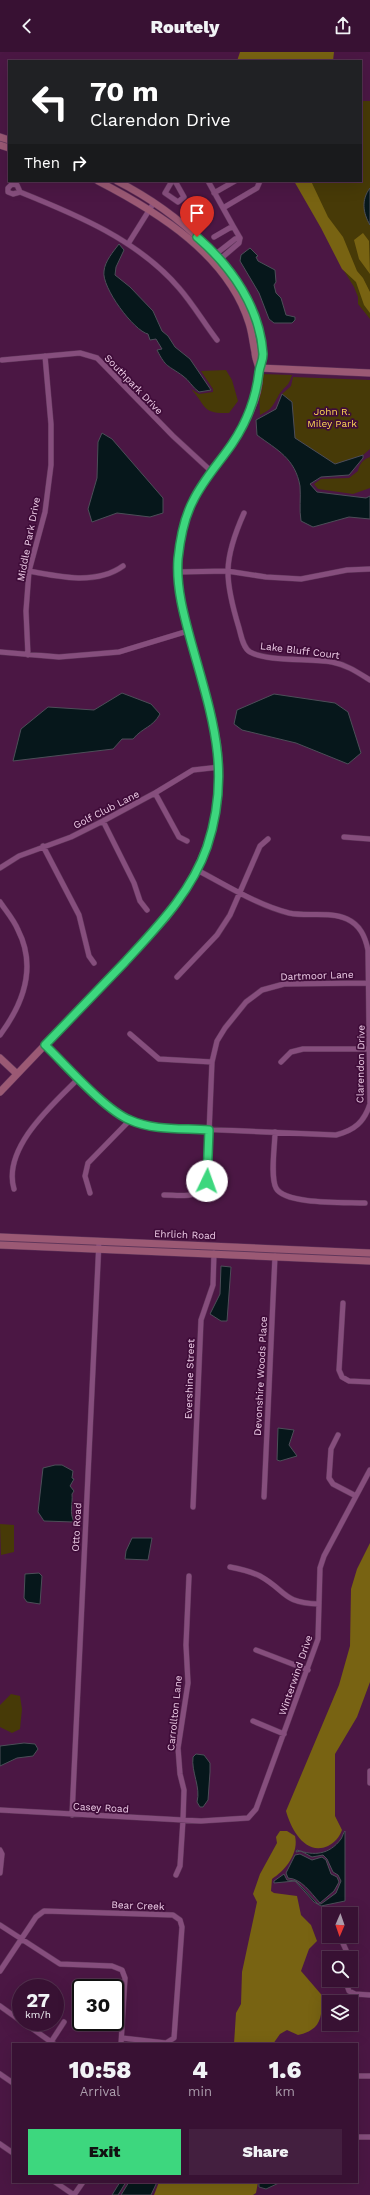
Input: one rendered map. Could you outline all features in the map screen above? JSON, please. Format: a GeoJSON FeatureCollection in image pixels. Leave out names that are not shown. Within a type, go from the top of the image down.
{"type":"FeatureCollection","features":[{"type":"Feature","properties":{"kind":"street"},"geometry":{"type":"LineString","coordinates":[[100,182],[151,207]]}},
{"type":"Feature","properties":{"kind":"street"},"geometry":{"type":"LineString","coordinates":[[0,1092],[16,1073],[45,1045],[166,918],[184,895],[198,870],[215,821],[219,797],[220,767],[214,727],[180,604],[177,572],[183,532],[192,501],[211,471],[233,443],[246,420],[258,388],[259,368],[250,324],[235,290],[215,259],[151,207],[117,182]]}},
{"type":"Feature","properties":{"kind":"street"},"geometry":{"type":"LineString","coordinates":[[208,182],[240,238],[239,243],[215,259]]}},
{"type":"Feature","properties":{"kind":"street"},"geometry":{"type":"LineString","coordinates":[[214,193],[233,182]]}},
{"type":"Feature","properties":{"kind":"street"},"geometry":{"type":"LineString","coordinates":[[223,208],[258,188],[260,182]]}},
{"type":"Feature","properties":{"kind":"street"},"geometry":{"type":"LineString","coordinates":[[20,192],[86,219],[128,244],[156,265],[179,288],[216,340]]}},
{"type":"Feature","properties":{"kind":"street"},"geometry":{"type":"LineString","coordinates":[[128,244],[151,207]]}},
{"type":"Feature","properties":{"kind":"street"},"geometry":{"type":"LineString","coordinates":[[214,237],[233,226]]}},
{"type":"Feature","properties":{"kind":"street","name":"Southpark Drive"},"geometry":{"type":"LineString","coordinates":[[2,360],[80,353],[97,358],[173,436],[211,471]]}},
{"type":"Feature","properties":{"kind":"street","name":"Middle Park Drive"},"geometry":{"type":"LineString","coordinates":[[28,655],[26,611],[29,572],[44,512],[51,465],[51,424],[45,356]]}},
{"type":"Feature","properties":{"kind":"street"},"geometry":{"type":"LineString","coordinates":[[259,368],[370,373]]}},
{"type":"Feature","properties":{"kind":"street","name":"Lake Bluff Court"},"geometry":{"type":"LineString","coordinates":[[244,513],[232,541],[227,571],[228,593],[243,644],[249,652],[262,656],[331,662],[349,666],[370,680]]}},
{"type":"Feature","properties":{"kind":"street"},"geometry":{"type":"LineString","coordinates":[[29,572],[78,578],[105,575],[116,572],[123,566]]}},
{"type":"Feature","properties":{"kind":"street"},"geometry":{"type":"LineString","coordinates":[[177,572],[227,571],[266,577],[301,579],[347,570],[370,569]]}},
{"type":"Feature","properties":{"kind":"street"},"geometry":{"type":"LineString","coordinates":[[0,652],[60,657],[119,652],[188,631]]}},
{"type":"Feature","properties":{"kind":"street","name":"Golf Club Lane"},"geometry":{"type":"LineString","coordinates":[[0,868],[19,856],[71,837],[103,822],[193,770],[220,767]]}},
{"type":"Feature","properties":{"kind":"street"},"geometry":{"type":"LineString","coordinates":[[155,793],[179,837],[187,841]]}},
{"type":"Feature","properties":{"kind":"street"},"geometry":{"type":"LineString","coordinates":[[103,822],[134,884],[140,901],[146,910]]}},
{"type":"Feature","properties":{"kind":"street"},"geometry":{"type":"LineString","coordinates":[[344,837],[370,839]]}},
{"type":"Feature","properties":{"kind":"street"},"geometry":{"type":"LineString","coordinates":[[177,977],[216,935],[230,915],[241,893],[260,846],[268,839]]}},
{"type":"Feature","properties":{"kind":"street"},"geometry":{"type":"LineString","coordinates":[[43,846],[79,915],[89,956],[94,963]]}},
{"type":"Feature","properties":{"kind":"street","name":"Clarendon Drive"},"geometry":{"type":"LineString","coordinates":[[45,1045],[111,1108],[130,1120],[153,1127],[336,1135],[348,1132],[358,1126],[366,1116],[370,1104],[368,937],[358,926],[346,918],[288,913],[241,893],[198,870]]}},
{"type":"Feature","properties":{"kind":"street"},"geometry":{"type":"LineString","coordinates":[[0,902],[18,930],[25,947],[28,966],[26,986],[20,1006],[0,1035]]}},
{"type":"Feature","properties":{"kind":"street","name":"Dartmoor Lane"},"geometry":{"type":"LineString","coordinates":[[164,1195],[194,1195],[204,1188],[207,1181],[212,1062],[217,1041],[225,1028],[246,1002],[262,990],[284,984],[369,983]]}},
{"type":"Feature","properties":{"kind":"street"},"geometry":{"type":"LineString","coordinates":[[130,1034],[159,1059],[212,1062]]}},
{"type":"Feature","properties":{"kind":"street"},"geometry":{"type":"LineString","coordinates":[[281,1062],[291,1052],[304,1050],[370,1048]]}},
{"type":"Feature","properties":{"kind":"street"},"geometry":{"type":"LineString","coordinates":[[0,1058],[16,1073]]}},
{"type":"Feature","properties":{"kind":"street"},"geometry":{"type":"LineString","coordinates":[[14,1189],[11,1180],[12,1172],[20,1150],[29,1133],[40,1118],[79,1078]]}},
{"type":"Feature","properties":{"kind":"street"},"geometry":{"type":"LineString","coordinates":[[90,1193],[85,1176],[88,1163],[130,1120]]}},
{"type":"Feature","properties":{"kind":"street"},"geometry":{"type":"LineString","coordinates":[[275,1132],[273,1180],[276,1188],[282,1195],[293,1199],[365,1203]]}},
{"type":"Feature","properties":{"kind":"street","name":"Ehrlich Road"},"geometry":{"type":"LineString","coordinates":[[0,1237],[186,1252],[370,1261]]}},
{"type":"Feature","properties":{"kind":"street","name":"Ehrlich Road"},"geometry":{"type":"LineString","coordinates":[[0,1246],[98,1244],[242,1246],[370,1253]]}},
{"type":"Feature","properties":{"kind":"street","name":"Otto Road"},"geometry":{"type":"LineString","coordinates":[[72,1814],[98,1244]]}},
{"type":"Feature","properties":{"kind":"street"},"geometry":{"type":"LineString","coordinates":[[186,1252],[190,1249],[228,1251],[242,1246]]}},
{"type":"Feature","properties":{"kind":"street","name":"Evershine Street"},"geometry":{"type":"LineString","coordinates":[[193,1507],[201,1320],[213,1285],[214,1253]]}},
{"type":"Feature","properties":{"kind":"street","name":"Devonshire Woods Place"},"geometry":{"type":"LineString","coordinates":[[264,1498],[275,1256]]}},
{"type":"Feature","properties":{"kind":"street"},"geometry":{"type":"LineString","coordinates":[[343,1303],[339,1370],[342,1377],[349,1381],[370,1382]]}},
{"type":"Feature","properties":{"kind":"street"},"geometry":{"type":"LineString","coordinates":[[338,1435],[331,1449],[329,1478],[333,1484],[356,1496]]}},
{"type":"Feature","properties":{"kind":"street","name":"Winterwind Drive"},"geometry":{"type":"LineString","coordinates":[[201,1821],[248,1818],[256,1809],[308,1670],[318,1639],[320,1568],[324,1556],[370,1470]]}},
{"type":"Feature","properties":{"kind":"street"},"geometry":{"type":"LineString","coordinates":[[230,1567],[260,1576],[292,1600],[303,1603],[320,1604]]}},
{"type":"Feature","properties":{"kind":"street","name":"Carrollton Lane"},"geometry":{"type":"LineString","coordinates":[[176,1875],[180,1866],[183,1820],[184,1790],[180,1774],[178,1748],[188,1683],[186,1645],[189,1576]]}},
{"type":"Feature","properties":{"kind":"street"},"geometry":{"type":"LineString","coordinates":[[256,1650],[308,1670]]}},
{"type":"Feature","properties":{"kind":"street"},"geometry":{"type":"LineString","coordinates":[[253,1721],[284,1734]]}},
{"type":"Feature","properties":{"kind":"street"},"geometry":{"type":"LineString","coordinates":[[370,1771],[370,1783]]}},
{"type":"Feature","properties":{"kind":"street","name":"Casey Road"},"geometry":{"type":"LineString","coordinates":[[0,1810],[201,1821]]}},
{"type":"Feature","properties":{"kind":"street"},"geometry":{"type":"LineString","coordinates":[[0,1850],[2,1854],[0,1873]]}},
{"type":"Feature","properties":{"kind":"street","name":"Bear Creek"},"geometry":{"type":"LineString","coordinates":[[0,1971],[36,1917],[44,1911],[174,1915],[180,1920],[182,1926],[174,2038],[166,2043],[121,2041]]}},
{"type":"Feature","properties":{"kind":"street"},"geometry":{"type":"LineString","coordinates":[[0,1925],[60,1964],[112,1966],[122,1970],[125,1978],[121,2041]]}},
{"type":"Feature","properties":{"kind":"street"},"geometry":{"type":"LineString","coordinates":[[347,1987],[348,1991],[356,1994],[370,1995]]}},
{"type":"Feature","properties":{"kind":"street"},"geometry":{"type":"LineString","coordinates":[[0,2006],[12,2014]]}},
{"type":"Feature","properties":{"kind":"street"},"geometry":{"type":"LineString","coordinates":[[36,2031],[53,2043],[59,2031]]}},
{"type":"Feature","properties":{"kind":"street"},"geometry":{"type":"LineString","coordinates":[[0,2074],[12,2082]]}},
{"type":"Feature","properties":{"kind":"street"},"geometry":{"type":"LineString","coordinates":[[358,2076],[370,2076]]}},
{"type":"Feature","properties":{"kind":"street"},"geometry":{"type":"LineString","coordinates":[[358,2137],[370,2137]]}},
{"type":"Feature","properties":{"kind":"street"},"geometry":{"type":"LineString","coordinates":[[0,2144],[12,2152]]}},
{"type":"Feature","properties":{"kind":"street"},"geometry":{"type":"LineString","coordinates":[[56,2183],[74,2195],[82,2183]]}},
{"type":"Feature","properties":{"kind":"green space"},"geometry":{"type":"Polygon","coordinates":[[[362,101],[370,101],[370,319],[358,304],[358,297],[354,287],[341,266],[302,182],[362,182],[362,101]]]}},
{"type":"Feature","properties":{"kind":"green space"},"geometry":{"type":"Polygon","coordinates":[[[226,370],[232,380],[238,401],[229,413],[214,412],[206,408],[191,389],[199,394],[213,392],[213,389],[201,371],[226,370]]]}},
{"type":"Feature","properties":{"kind":"green space"},"geometry":{"type":"Polygon","coordinates":[[[261,374],[292,375],[291,379],[272,406],[260,415],[259,392],[261,374]]]}},
{"type":"Feature","properties":{"kind":"green space","name":"John R. Miley Park"},"geometry":{"type":"Polygon","coordinates":[[[293,377],[370,380],[370,449],[363,455],[335,464],[295,438],[292,402],[282,394],[291,386],[293,377]]]}},
{"type":"Feature","properties":{"kind":"green space"},"geometry":{"type":"Polygon","coordinates":[[[370,457],[370,488],[353,494],[318,489],[314,484],[321,479],[349,478],[358,471],[360,464],[363,461],[370,457]]]}},
{"type":"Feature","properties":{"kind":"green space"},"geometry":{"type":"Polygon","coordinates":[[[0,1524],[14,1525],[14,1552],[1,1555],[0,1524]]]}},
{"type":"Feature","properties":{"kind":"green space"},"geometry":{"type":"Polygon","coordinates":[[[11,1694],[20,1696],[22,1709],[20,1729],[12,1733],[0,1727],[0,1705],[11,1694]]]}},
{"type":"Feature","properties":{"kind":"shaded area"},"geometry":{"type":"Polygon","coordinates":[[[240,52],[334,52],[333,60],[237,60],[240,52]]]}},
{"type":"Feature","properties":{"kind":"shaded area"},"geometry":{"type":"Polygon","coordinates":[[[295,182],[311,182],[328,217],[343,237],[357,271],[363,278],[370,292],[370,313],[364,305],[356,282],[342,269],[295,182]]]}},
{"type":"Feature","properties":{"kind":"shaded area"},"geometry":{"type":"Polygon","coordinates":[[[370,188],[370,225],[366,216],[364,202],[370,188]]]}},
{"type":"Feature","properties":{"kind":"shaded area"},"geometry":{"type":"Polygon","coordinates":[[[363,233],[369,241],[370,274],[359,259],[354,240],[363,233]]]}},
{"type":"Feature","properties":{"kind":"shaded area"},"geometry":{"type":"Polygon","coordinates":[[[119,244],[124,250],[116,267],[115,275],[130,287],[153,311],[162,331],[168,336],[175,347],[190,359],[211,390],[199,392],[185,378],[168,366],[157,350],[162,349],[156,339],[150,340],[148,334],[142,331],[127,317],[113,297],[104,278],[104,271],[108,260],[119,244]]]}},
{"type":"Feature","properties":{"kind":"shaded area"},"geometry":{"type":"Polygon","coordinates":[[[250,248],[258,256],[256,257],[258,261],[275,270],[276,282],[274,285],[276,293],[281,298],[286,315],[295,317],[295,320],[292,323],[274,323],[269,319],[259,293],[240,261],[241,255],[250,248]]]}},
{"type":"Feature","properties":{"kind":"shaded area"},"geometry":{"type":"Polygon","coordinates":[[[282,394],[292,402],[295,438],[335,464],[363,455],[363,458],[349,475],[321,477],[310,484],[317,492],[366,498],[370,496],[370,519],[349,517],[313,527],[301,521],[300,486],[298,476],[294,468],[278,450],[257,435],[256,420],[276,409],[282,394]]]}},
{"type":"Feature","properties":{"kind":"shaded area"},"geometry":{"type":"Polygon","coordinates":[[[102,433],[112,439],[163,498],[163,513],[150,517],[117,513],[92,522],[88,509],[97,478],[98,442],[102,433]]]}},
{"type":"Feature","properties":{"kind":"shaded area"},"geometry":{"type":"Polygon","coordinates":[[[122,693],[151,704],[160,714],[151,725],[140,732],[133,739],[122,739],[113,749],[13,761],[21,729],[48,707],[94,710],[122,693]]]}},
{"type":"Feature","properties":{"kind":"shaded area"},"geometry":{"type":"Polygon","coordinates":[[[274,694],[335,703],[348,712],[361,753],[348,764],[296,743],[242,730],[234,724],[237,710],[274,694]]]}},
{"type":"Feature","properties":{"kind":"shaded area"},"geometry":{"type":"Polygon","coordinates":[[[221,1266],[231,1267],[227,1321],[221,1321],[210,1314],[220,1294],[221,1266]]]}},
{"type":"Feature","properties":{"kind":"shaded area"},"geometry":{"type":"Polygon","coordinates":[[[278,1428],[294,1430],[289,1445],[297,1456],[280,1461],[277,1460],[278,1428]]]}},
{"type":"Feature","properties":{"kind":"shaded area"},"geometry":{"type":"Polygon","coordinates":[[[62,1465],[73,1471],[72,1478],[74,1479],[70,1486],[74,1491],[72,1494],[71,1511],[74,1522],[44,1521],[38,1512],[43,1468],[62,1465]]]}},
{"type":"Feature","properties":{"kind":"shaded area"},"geometry":{"type":"Polygon","coordinates":[[[132,1538],[152,1538],[148,1560],[125,1559],[126,1551],[132,1538]]]}},
{"type":"Feature","properties":{"kind":"shaded area"},"geometry":{"type":"Polygon","coordinates":[[[370,1543],[370,1682],[357,1717],[335,1754],[335,1816],[342,1830],[336,1840],[328,1846],[320,1848],[312,1847],[306,1844],[295,1833],[286,1811],[339,1685],[350,1646],[351,1589],[357,1569],[370,1543]]]}},
{"type":"Feature","properties":{"kind":"shaded area"},"geometry":{"type":"Polygon","coordinates":[[[39,1573],[42,1576],[40,1604],[27,1602],[24,1598],[25,1574],[39,1573]]]}},
{"type":"Feature","properties":{"kind":"shaded area"},"geometry":{"type":"Polygon","coordinates":[[[24,1743],[35,1744],[38,1749],[33,1756],[17,1758],[0,1766],[0,1746],[24,1743]]]}},
{"type":"Feature","properties":{"kind":"shaded area"},"geometry":{"type":"Polygon","coordinates":[[[196,1754],[204,1755],[210,1763],[208,1800],[203,1807],[200,1807],[197,1802],[198,1791],[193,1768],[193,1757],[196,1754]]]}},
{"type":"Feature","properties":{"kind":"shaded area"},"geometry":{"type":"Polygon","coordinates":[[[280,1831],[287,1831],[295,1836],[296,1842],[293,1855],[282,1871],[272,1879],[271,1891],[274,1893],[297,1896],[301,1915],[311,1925],[317,1941],[309,1949],[301,1971],[322,1995],[322,2013],[316,2026],[307,2032],[298,2035],[287,2030],[280,2034],[274,2043],[234,2043],[236,2013],[241,2004],[242,1972],[257,1902],[253,1894],[260,1874],[277,1843],[276,1837],[280,1831]]]}},
{"type":"Feature","properties":{"kind":"shaded area"},"geometry":{"type":"Polygon","coordinates":[[[345,1831],[345,1901],[321,1906],[314,1902],[295,1881],[274,1883],[274,1881],[284,1874],[287,1880],[296,1881],[318,1904],[321,1904],[336,1893],[341,1881],[338,1875],[333,1872],[327,1859],[323,1855],[312,1857],[302,1851],[309,1853],[321,1853],[326,1851],[341,1839],[345,1831]]]}},
{"type":"Feature","properties":{"kind":"shaded area"},"geometry":{"type":"Polygon","coordinates":[[[300,1854],[312,1860],[322,1857],[326,1860],[331,1874],[337,1877],[339,1882],[334,1891],[320,1903],[302,1883],[288,1878],[286,1873],[295,1855],[300,1854]]]}},
{"type":"Feature","properties":{"kind":"shaded area"},"geometry":{"type":"Polygon","coordinates":[[[119,2183],[125,2183],[118,2195],[112,2195],[119,2183]]]}},
{"type":"Feature","properties":{"kind":"shaded area"},"geometry":{"type":"Polygon","coordinates":[[[128,2183],[157,2183],[151,2195],[121,2195],[128,2183]]]}},
{"type":"Feature","properties":{"kind":"shaded area"},"geometry":{"type":"Polygon","coordinates":[[[159,2183],[258,2183],[256,2193],[253,2195],[154,2195],[159,2183]]]}},
{"type":"Feature","properties":{"kind":"shaded area"},"geometry":{"type":"Polygon","coordinates":[[[259,2183],[279,2183],[266,2189],[259,2187],[259,2183]]]}},
{"type":"Feature","properties":{"kind":"route"},"geometry":{"type":"LineString","coordinates":[[197,237],[215,254],[241,287],[257,323],[263,355],[263,362],[259,368],[258,388],[246,420],[233,443],[211,471],[192,501],[178,556],[177,572],[180,604],[214,727],[220,767],[219,797],[215,821],[207,848],[198,870],[184,895],[166,918],[45,1045],[111,1108],[130,1120],[153,1127],[209,1130],[207,1181]]}}]}
